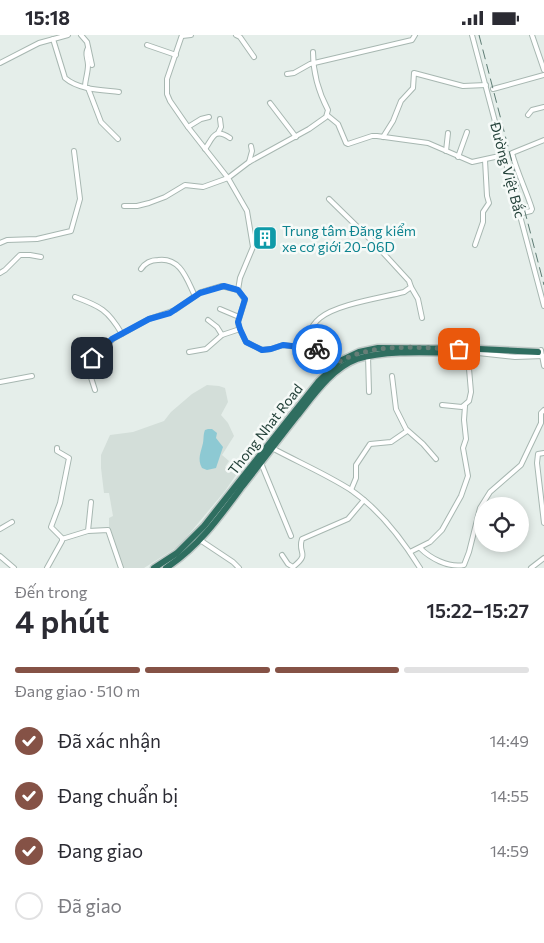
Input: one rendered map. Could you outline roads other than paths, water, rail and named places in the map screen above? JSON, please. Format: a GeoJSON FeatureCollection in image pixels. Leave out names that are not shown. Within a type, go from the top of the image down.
{"type":"FeatureCollection","features":[{"type":"Feature","properties":{"kind":"highway","name":"Thong Nhat Road"},"geometry":{"type":"LineString","coordinates":[[154,568],[177,553],[204,526],[342,363],[359,353],[378,349],[541,353]]}},
{"type":"Feature","properties":{"kind":"highway","name":"Thong Nhat Road"},"geometry":{"type":"LineString","coordinates":[[342,363],[368,356],[478,351]]}},
{"type":"Feature","properties":{"kind":"highway","name":"Thong Nhat Road"},"geometry":{"type":"LineString","coordinates":[[171,567],[200,540],[261,463],[270,446]]}},
{"type":"Feature","properties":{"kind":"street"},"geometry":{"type":"LineString","coordinates":[[0,63],[39,43],[68,35]]}},
{"type":"Feature","properties":{"kind":"street"},"geometry":{"type":"LineString","coordinates":[[81,35],[87,42],[92,65]]}},
{"type":"Feature","properties":{"kind":"street"},"geometry":{"type":"LineString","coordinates":[[191,35],[182,35],[167,79],[167,94],[188,127],[228,178],[247,211],[253,247],[240,277],[238,290]]}},
{"type":"Feature","properties":{"kind":"street"},"geometry":{"type":"LineString","coordinates":[[236,35],[240,37],[254,57]]}},
{"type":"Feature","properties":{"kind":"street"},"geometry":{"type":"LineString","coordinates":[[287,74],[294,73],[308,64],[412,40],[415,35]]}},
{"type":"Feature","properties":{"kind":"street","name":"Đường Việt Bắc"},"geometry":{"type":"LineString","coordinates":[[472,35],[544,306]]}},
{"type":"Feature","properties":{"kind":"street"},"geometry":{"type":"LineString","coordinates":[[532,35],[544,70]]}},
{"type":"Feature","properties":{"kind":"street"},"geometry":{"type":"LineString","coordinates":[[53,39],[65,78],[86,87],[119,92]]}},
{"type":"Feature","properties":{"kind":"street"},"geometry":{"type":"LineString","coordinates":[[147,45],[176,55]]}},
{"type":"Feature","properties":{"kind":"street"},"geometry":{"type":"LineString","coordinates":[[88,49],[86,53],[88,67],[86,87],[101,122],[118,139]]}},
{"type":"Feature","properties":{"kind":"street"},"geometry":{"type":"LineString","coordinates":[[124,206],[137,206],[149,203],[165,197],[185,185],[203,187],[228,178],[249,162],[296,137],[327,115],[328,110],[319,91],[314,74],[313,52]]}},
{"type":"Feature","properties":{"kind":"street"},"geometry":{"type":"LineString","coordinates":[[383,137],[395,119],[401,101],[413,88],[414,73],[463,86],[486,85]]}},
{"type":"Feature","properties":{"kind":"street"},"geometry":{"type":"LineString","coordinates":[[493,89],[544,75]]}},
{"type":"Feature","properties":{"kind":"street"},"geometry":{"type":"LineString","coordinates":[[270,103],[296,137]]}},
{"type":"Feature","properties":{"kind":"street"},"geometry":{"type":"LineString","coordinates":[[528,115],[532,110],[544,107]]}},
{"type":"Feature","properties":{"kind":"street"},"geometry":{"type":"LineString","coordinates":[[327,115],[338,124],[346,143],[372,136],[422,141],[472,162],[504,155]]}},
{"type":"Feature","properties":{"kind":"street"},"geometry":{"type":"LineString","coordinates":[[188,127],[201,119],[209,117]]}},
{"type":"Feature","properties":{"kind":"street"},"geometry":{"type":"LineString","coordinates":[[218,133],[221,127],[220,119]]}},
{"type":"Feature","properties":{"kind":"street"},"geometry":{"type":"LineString","coordinates":[[458,157],[466,132]]}},
{"type":"Feature","properties":{"kind":"street"},"geometry":{"type":"LineString","coordinates":[[205,149],[213,135],[218,133],[225,134],[230,138]]}},
{"type":"Feature","properties":{"kind":"street"},"geometry":{"type":"LineString","coordinates":[[446,151],[448,133]]}},
{"type":"Feature","properties":{"kind":"street"},"geometry":{"type":"LineString","coordinates":[[519,214],[531,211],[532,209],[516,169],[512,153],[543,142]]}},
{"type":"Feature","properties":{"kind":"street"},"geometry":{"type":"LineString","coordinates":[[249,162],[252,151],[251,146]]}},
{"type":"Feature","properties":{"kind":"street"},"geometry":{"type":"LineString","coordinates":[[0,243],[37,239],[71,231],[80,199],[74,151]]}},
{"type":"Feature","properties":{"kind":"street"},"geometry":{"type":"LineString","coordinates":[[475,245],[483,222],[483,212],[489,203],[485,160]]}},
{"type":"Feature","properties":{"kind":"street"},"geometry":{"type":"LineString","coordinates":[[329,199],[375,244],[409,281],[418,299],[422,317]]}},
{"type":"Feature","properties":{"kind":"street"},"geometry":{"type":"LineString","coordinates":[[0,273],[5,271],[20,255],[41,257]]}},
{"type":"Feature","properties":{"kind":"street"},"geometry":{"type":"LineString","coordinates":[[141,269],[154,260],[174,262],[182,269],[195,296]]}},
{"type":"Feature","properties":{"kind":"street"},"geometry":{"type":"LineString","coordinates":[[95,390],[86,362],[108,342],[149,319],[170,313],[200,293],[217,286],[238,290],[245,299],[240,317],[240,329],[246,342],[259,349],[271,349],[283,345],[328,351]]}},
{"type":"Feature","properties":{"kind":"street"},"geometry":{"type":"LineString","coordinates":[[342,363],[308,334],[315,322],[340,308],[404,292],[411,287]]}},
{"type":"Feature","properties":{"kind":"street"},"geometry":{"type":"LineString","coordinates":[[74,297],[108,313],[122,334]]}},
{"type":"Feature","properties":{"kind":"street"},"geometry":{"type":"LineString","coordinates":[[220,309],[240,317]]}},
{"type":"Feature","properties":{"kind":"street"},"geometry":{"type":"LineString","coordinates":[[208,320],[218,327],[222,335]]}},
{"type":"Feature","properties":{"kind":"street"},"geometry":{"type":"LineString","coordinates":[[189,352],[206,349],[222,335],[240,329]]}},
{"type":"Feature","properties":{"kind":"street"},"geometry":{"type":"LineString","coordinates":[[541,353],[544,366]]}},
{"type":"Feature","properties":{"kind":"street"},"geometry":{"type":"LineString","coordinates":[[368,356],[369,392]]}},
{"type":"Feature","properties":{"kind":"street"},"geometry":{"type":"LineString","coordinates":[[442,405],[458,407],[465,405],[469,401],[471,395],[468,357]]}},
{"type":"Feature","properties":{"kind":"street"},"geometry":{"type":"LineString","coordinates":[[0,382],[32,376]]}},
{"type":"Feature","properties":{"kind":"street"},"geometry":{"type":"LineString","coordinates":[[392,376],[396,409],[407,431],[423,444],[436,459]]}},
{"type":"Feature","properties":{"kind":"street"},"geometry":{"type":"LineString","coordinates":[[410,552],[420,548],[442,530],[454,510],[467,479],[462,447],[466,439],[465,405]]}},
{"type":"Feature","properties":{"kind":"street"},"geometry":{"type":"LineString","coordinates":[[420,548],[432,559],[444,565],[455,568],[464,565],[480,507],[490,492],[521,465],[541,423],[544,410]]}},
{"type":"Feature","properties":{"kind":"street"},"geometry":{"type":"LineString","coordinates":[[351,490],[356,478],[356,465],[370,444],[391,442],[407,431]]}},
{"type":"Feature","properties":{"kind":"street"},"geometry":{"type":"LineString","coordinates":[[270,446],[351,490],[364,500],[386,521],[420,568]]}},
{"type":"Feature","properties":{"kind":"street"},"geometry":{"type":"LineString","coordinates":[[57,447],[57,451],[69,458],[60,503],[51,527],[62,539]]}},
{"type":"Feature","properties":{"kind":"street"},"geometry":{"type":"LineString","coordinates":[[544,453],[538,454],[537,463],[544,523]]}},
{"type":"Feature","properties":{"kind":"street"},"geometry":{"type":"LineString","coordinates":[[261,463],[291,536]]}},
{"type":"Feature","properties":{"kind":"street"},"geometry":{"type":"LineString","coordinates":[[282,555],[288,564],[294,567],[302,558],[302,539],[348,519],[364,500]]}},
{"type":"Feature","properties":{"kind":"street"},"geometry":{"type":"LineString","coordinates":[[88,531],[91,501]]}},
{"type":"Feature","properties":{"kind":"street"},"geometry":{"type":"LineString","coordinates":[[0,529],[12,522]]}},
{"type":"Feature","properties":{"kind":"street"},"geometry":{"type":"LineString","coordinates":[[48,568],[62,539],[88,531],[108,530],[121,568]]}},
{"type":"Feature","properties":{"kind":"street"},"geometry":{"type":"LineString","coordinates":[[200,540],[239,568]]}},
{"type":"Feature","properties":{"kind":"street"},"geometry":{"type":"LineString","coordinates":[[0,555],[14,568]]}},
{"type":"Feature","properties":{"kind":"street"},"geometry":{"type":"LineString","coordinates":[[531,568],[544,558]]}},
{"type":"Feature","properties":{"kind":"water"},"geometry":{"type":"Polygon","coordinates":[[[212,429],[217,433],[216,438],[223,447],[216,468],[207,470],[202,468],[200,452],[204,432],[212,429]]]}},
{"type":"Feature","properties":{"kind":"railway"},"geometry":{"type":"LineString","coordinates":[[479,35],[544,285]]}},
{"type":"Feature","properties":{"kind":"place","name":"Trung tâm Đăng kiểm xe cơ giới 20-06D"},"geometry":{"type":"Point","coordinates":[265,238]}}]}
